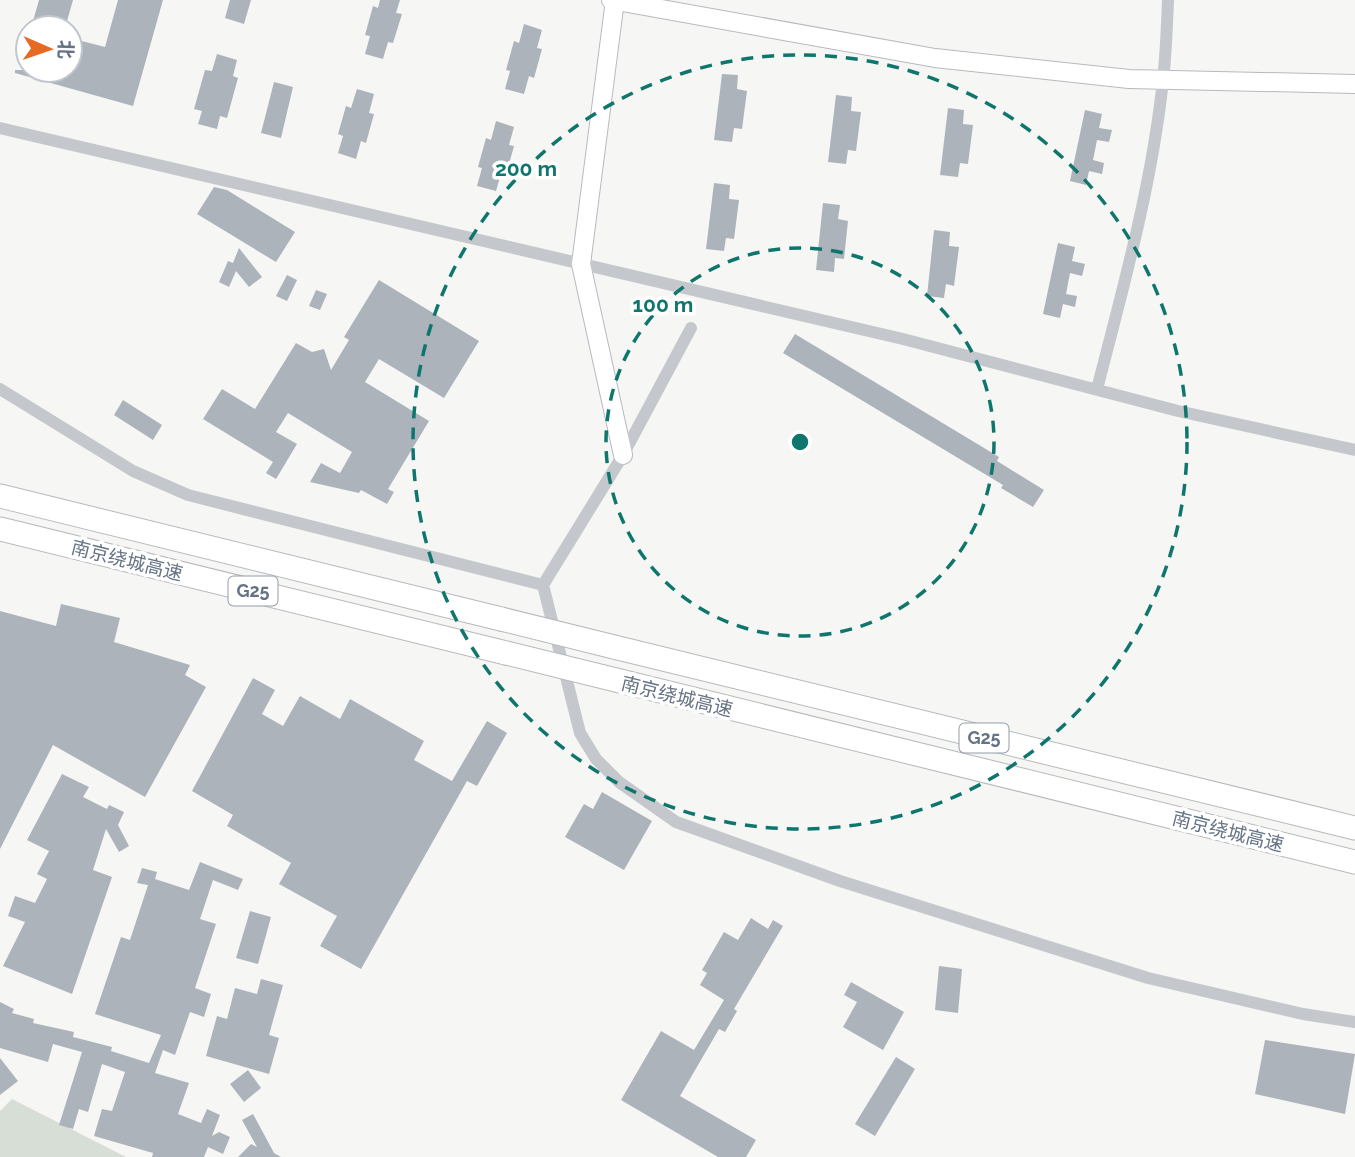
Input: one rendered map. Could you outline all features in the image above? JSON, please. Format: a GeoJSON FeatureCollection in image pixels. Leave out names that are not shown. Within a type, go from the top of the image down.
{"type":"FeatureCollection","features":[{"type":"Feature","properties":{"kind":"highway","name":"南京绕城高速"},"geometry":{"type":"LineString","coordinates":[[0,496],[1355,828]]}},
{"type":"Feature","properties":{"kind":"highway","name":"南京绕城高速"},"geometry":{"type":"LineString","coordinates":[[0,529],[1355,862]]}},
{"type":"Feature","properties":{"kind":"street"},"geometry":{"type":"LineString","coordinates":[[623,455],[581,264],[614,0],[935,58],[1164,80],[1355,84]]}},
{"type":"Feature","properties":{"kind":"street"},"geometry":{"type":"LineString","coordinates":[[1097,389],[1137,230],[1164,80],[1168,0]]}},
{"type":"Feature","properties":{"kind":"street"},"geometry":{"type":"LineString","coordinates":[[0,128],[903,339],[1178,411],[1355,450]]}},
{"type":"Feature","properties":{"kind":"street"},"geometry":{"type":"LineString","coordinates":[[691,328],[623,455],[543,585],[580,733],[596,759],[619,782],[677,822],[840,881],[1148,978],[1303,1014],[1355,1022]]}},
{"type":"Feature","properties":{"kind":"street"},"geometry":{"type":"LineString","coordinates":[[0,389],[133,471],[188,495],[543,585]]}},
{"type":"Feature","properties":{"kind":"shaded area"},"geometry":{"type":"Polygon","coordinates":[[[12,1099],[126,1157],[0,1157],[0,1111],[12,1099]]]}},
{"type":"Feature","properties":{"kind":"building"},"geometry":{"type":"Polygon","coordinates":[[[39,0],[73,0],[69,14],[35,14],[39,0]]]}},
{"type":"Feature","properties":{"kind":"building"},"geometry":{"type":"Polygon","coordinates":[[[118,0],[163,0],[133,106],[54,84],[84,84],[84,42],[105,47],[118,0]]]}},
{"type":"Feature","properties":{"kind":"building"},"geometry":{"type":"Polygon","coordinates":[[[230,0],[251,0],[244,24],[225,18],[230,0]]]}},
{"type":"Feature","properties":{"kind":"building"},"geometry":{"type":"Polygon","coordinates":[[[380,0],[400,0],[396,13],[402,14],[393,43],[388,42],[383,59],[365,54],[370,36],[365,35],[373,6],[378,8],[380,0]]]}},
{"type":"Feature","properties":{"kind":"building"},"geometry":{"type":"Polygon","coordinates":[[[524,24],[542,30],[537,48],[542,49],[534,78],[529,76],[524,94],[505,89],[510,71],[506,70],[514,41],[519,43],[524,24]]]}},
{"type":"Feature","properties":{"kind":"building"},"geometry":{"type":"Polygon","coordinates":[[[217,54],[237,60],[233,76],[238,78],[227,118],[220,116],[217,129],[198,124],[202,111],[194,109],[205,70],[212,71],[217,54]]]}},
{"type":"Feature","properties":{"kind":"building"},"geometry":{"type":"Polygon","coordinates":[[[722,74],[738,75],[737,89],[747,91],[742,129],[734,128],[732,142],[714,140],[722,74]]]}},
{"type":"Feature","properties":{"kind":"building"},"geometry":{"type":"Polygon","coordinates":[[[274,82],[293,87],[281,138],[261,133],[274,82]]]}},
{"type":"Feature","properties":{"kind":"building"},"geometry":{"type":"Polygon","coordinates":[[[357,89],[374,94],[369,113],[374,114],[366,143],[361,141],[356,159],[338,153],[343,136],[338,134],[346,106],[351,108],[357,89]]]}},
{"type":"Feature","properties":{"kind":"building"},"geometry":{"type":"Polygon","coordinates":[[[836,95],[852,97],[851,111],[861,112],[856,151],[848,150],[846,164],[828,162],[836,95]]]}},
{"type":"Feature","properties":{"kind":"building"},"geometry":{"type":"Polygon","coordinates":[[[948,108],[964,110],[963,124],[973,125],[968,164],[960,163],[958,177],[940,175],[948,108]]]}},
{"type":"Feature","properties":{"kind":"building"},"geometry":{"type":"Polygon","coordinates":[[[1085,110],[1102,114],[1099,128],[1112,130],[1109,142],[1097,140],[1093,160],[1104,163],[1102,174],[1089,171],[1086,185],[1070,181],[1085,110]]]}},
{"type":"Feature","properties":{"kind":"building"},"geometry":{"type":"Polygon","coordinates":[[[496,121],[514,127],[509,145],[514,146],[506,175],[501,174],[496,191],[477,186],[482,168],[478,167],[486,138],[491,140],[496,121]]]}},
{"type":"Feature","properties":{"kind":"building"},"geometry":{"type":"Polygon","coordinates":[[[714,183],[730,185],[729,199],[739,200],[734,239],[726,238],[724,251],[706,249],[714,183]]]}},
{"type":"Feature","properties":{"kind":"building"},"geometry":{"type":"Polygon","coordinates":[[[214,187],[227,190],[295,232],[276,262],[197,214],[214,187]]]}},
{"type":"Feature","properties":{"kind":"building"},"geometry":{"type":"Polygon","coordinates":[[[823,203],[840,205],[838,219],[848,221],[844,259],[835,258],[834,272],[816,270],[823,203]]]}},
{"type":"Feature","properties":{"kind":"building"},"geometry":{"type":"Polygon","coordinates":[[[934,230],[950,232],[949,246],[959,247],[954,286],[946,284],[944,298],[927,296],[934,230]]]}},
{"type":"Feature","properties":{"kind":"building"},"geometry":{"type":"Polygon","coordinates":[[[1058,243],[1075,247],[1072,261],[1085,264],[1082,276],[1070,273],[1066,294],[1077,296],[1075,307],[1063,304],[1060,318],[1043,314],[1058,243]]]}},
{"type":"Feature","properties":{"kind":"building"},"geometry":{"type":"Polygon","coordinates":[[[239,248],[262,277],[249,287],[236,271],[229,287],[219,282],[228,261],[233,263],[239,248]]]}},
{"type":"Feature","properties":{"kind":"building"},"geometry":{"type":"Polygon","coordinates":[[[287,275],[297,280],[287,301],[276,296],[287,275]]]}},
{"type":"Feature","properties":{"kind":"building"},"geometry":{"type":"Polygon","coordinates":[[[379,280],[479,341],[444,398],[379,359],[365,382],[429,421],[388,489],[394,492],[387,504],[361,490],[359,493],[310,482],[321,463],[340,473],[352,452],[288,413],[276,432],[297,444],[276,479],[266,473],[273,462],[203,419],[222,389],[255,409],[296,343],[312,352],[324,349],[331,370],[349,340],[344,337],[379,280]]]}},
{"type":"Feature","properties":{"kind":"building"},"geometry":{"type":"Polygon","coordinates":[[[316,290],[327,294],[320,310],[309,306],[316,290]]]}},
{"type":"Feature","properties":{"kind":"building"},"geometry":{"type":"Polygon","coordinates":[[[795,334],[999,457],[997,461],[1044,490],[1033,507],[1001,488],[1003,485],[783,353],[795,334]]]}},
{"type":"Feature","properties":{"kind":"building"},"geometry":{"type":"Polygon","coordinates":[[[123,400],[162,425],[153,440],[114,415],[123,400]]]}},
{"type":"Feature","properties":{"kind":"building"},"geometry":{"type":"Polygon","coordinates":[[[61,604],[120,618],[114,642],[190,665],[185,675],[206,687],[145,797],[53,745],[0,849],[0,611],[56,626],[61,604]]]}},
{"type":"Feature","properties":{"kind":"building"},"geometry":{"type":"Polygon","coordinates":[[[253,678],[275,690],[262,714],[283,726],[300,696],[340,719],[350,699],[424,741],[414,760],[452,781],[487,721],[507,733],[477,786],[467,781],[361,969],[320,946],[337,916],[279,884],[291,863],[227,826],[233,815],[192,791],[253,678]]]}},
{"type":"Feature","properties":{"kind":"building"},"geometry":{"type":"Polygon","coordinates":[[[62,774],[89,787],[83,797],[107,809],[109,805],[124,812],[118,825],[129,846],[119,852],[106,829],[93,870],[112,877],[72,994],[3,966],[25,922],[8,916],[15,896],[35,903],[47,879],[37,874],[49,851],[27,840],[62,774]]]}},
{"type":"Feature","properties":{"kind":"building"},"geometry":{"type":"Polygon","coordinates":[[[602,792],[652,821],[624,870],[565,837],[584,804],[593,809],[602,792]]]}},
{"type":"Feature","properties":{"kind":"building"},"geometry":{"type":"Polygon","coordinates":[[[200,862],[243,879],[238,890],[213,880],[200,919],[216,924],[195,988],[211,994],[204,1017],[190,1012],[175,1055],[163,1050],[155,1073],[189,1083],[178,1114],[201,1123],[207,1109],[220,1115],[212,1136],[219,1132],[230,1137],[223,1154],[208,1147],[204,1157],[152,1157],[153,1153],[94,1136],[102,1109],[112,1111],[125,1072],[102,1064],[88,1112],[79,1109],[73,1129],[59,1125],[82,1052],[53,1044],[48,1062],[0,1048],[0,1002],[14,1009],[12,1013],[34,1019],[33,1023],[74,1032],[73,1037],[112,1047],[111,1051],[149,1063],[161,1035],[95,1014],[121,937],[130,940],[148,885],[137,883],[142,868],[157,872],[155,879],[189,890],[200,862]]]}},
{"type":"Feature","properties":{"kind":"building"},"geometry":{"type":"Polygon","coordinates":[[[250,911],[271,917],[258,964],[236,958],[250,911]]]}},
{"type":"Feature","properties":{"kind":"building"},"geometry":{"type":"Polygon","coordinates":[[[751,918],[768,929],[773,920],[783,926],[734,1009],[737,1011],[725,1032],[719,1029],[680,1096],[756,1140],[746,1157],[718,1157],[621,1100],[661,1031],[694,1050],[724,1000],[700,985],[707,973],[702,970],[724,932],[738,940],[751,918]]]}},
{"type":"Feature","properties":{"kind":"building"},"geometry":{"type":"Polygon","coordinates":[[[939,966],[962,969],[958,1013],[935,1010],[939,966]]]}},
{"type":"Feature","properties":{"kind":"building"},"geometry":{"type":"Polygon","coordinates":[[[261,979],[283,985],[269,1035],[279,1038],[269,1074],[206,1056],[217,1016],[227,1019],[235,988],[257,994],[261,979]]]}},
{"type":"Feature","properties":{"kind":"building"},"geometry":{"type":"Polygon","coordinates":[[[851,982],[904,1012],[883,1050],[843,1027],[857,1002],[844,995],[851,982]]]}},
{"type":"Feature","properties":{"kind":"building"},"geometry":{"type":"Polygon","coordinates":[[[1265,1040],[1355,1054],[1345,1114],[1255,1094],[1265,1040]]]}},
{"type":"Feature","properties":{"kind":"building"},"geometry":{"type":"Polygon","coordinates":[[[896,1057],[915,1069],[875,1136],[855,1124],[896,1057]]]}},
{"type":"Feature","properties":{"kind":"building"},"geometry":{"type":"Polygon","coordinates":[[[0,1058],[18,1081],[0,1095],[0,1058]]]}},
{"type":"Feature","properties":{"kind":"building"},"geometry":{"type":"Polygon","coordinates":[[[248,1070],[261,1088],[244,1102],[230,1084],[248,1070]]]}},
{"type":"Feature","properties":{"kind":"building"},"geometry":{"type":"Polygon","coordinates":[[[253,1114],[274,1153],[281,1157],[238,1157],[251,1144],[257,1147],[242,1120],[253,1114]]]}}]}
